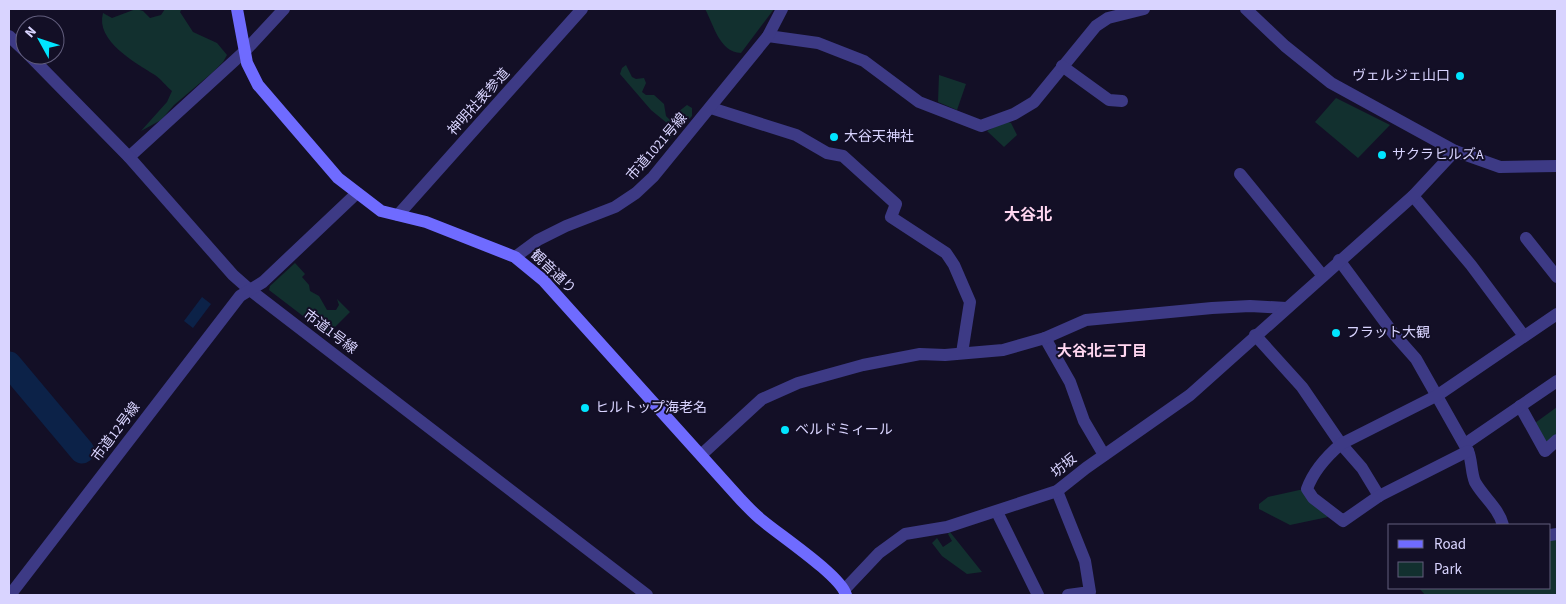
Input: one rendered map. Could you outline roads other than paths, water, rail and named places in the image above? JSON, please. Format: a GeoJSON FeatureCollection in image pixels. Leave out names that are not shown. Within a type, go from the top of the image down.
{"type":"FeatureCollection","features":[{"type":"Feature","properties":{"kind":"main road","name":"観音通り"},"geometry":{"type":"LineString","coordinates":[[237,9],[247,63],[258,84],[338,178],[381,211],[426,222],[515,257],[543,280],[761,520],[832,577],[845,592]]}},
{"type":"Feature","properties":{"kind":"street"},"geometry":{"type":"LineString","coordinates":[[129,157],[245,51],[284,9]]}},
{"type":"Feature","properties":{"kind":"street","name":"神明社表参道"},"geometry":{"type":"LineString","coordinates":[[398,215],[582,9]]}},
{"type":"Feature","properties":{"kind":"street","name":"市道1021号線"},"geometry":{"type":"LineString","coordinates":[[515,257],[538,240],[566,226],[615,207],[636,194],[653,177],[711,108],[768,36],[782,9]]}},
{"type":"Feature","properties":{"kind":"street"},"geometry":{"type":"LineString","coordinates":[[768,36],[818,43],[864,61],[919,102],[981,126],[1014,114],[1034,102],[1096,26],[1108,18],[1144,9]]}},
{"type":"Feature","properties":{"kind":"street"},"geometry":{"type":"LineString","coordinates":[[1246,9],[1285,46],[1331,83],[1455,151],[1500,167],[1557,166]]}},
{"type":"Feature","properties":{"kind":"street","name":"市道1号線"},"geometry":{"type":"LineString","coordinates":[[39,65],[129,157],[233,275],[250,290],[647,595]]}},
{"type":"Feature","properties":{"kind":"street"},"geometry":{"type":"LineString","coordinates":[[1062,66],[1109,100],[1122,101]]}},
{"type":"Feature","properties":{"kind":"street"},"geometry":{"type":"LineString","coordinates":[[711,108],[796,134],[827,153],[843,156],[896,204],[891,217],[946,253],[954,265],[970,302],[962,353]]}},
{"type":"Feature","properties":{"kind":"street","name":"坊坂"},"geometry":{"type":"LineString","coordinates":[[845,592],[879,553],[905,534],[947,527],[1057,491],[1104,455],[1190,395],[1339,260],[1413,196],[1455,151]]}},
{"type":"Feature","properties":{"kind":"street"},"geometry":{"type":"LineString","coordinates":[[1240,174],[1322,276]]}},
{"type":"Feature","properties":{"kind":"street","name":"市道12号線"},"geometry":{"type":"LineString","coordinates":[[10,595],[240,296],[263,282],[356,193]]}},
{"type":"Feature","properties":{"kind":"street"},"geometry":{"type":"LineString","coordinates":[[1413,196],[1471,265],[1524,336]]}},
{"type":"Feature","properties":{"kind":"street"},"geometry":{"type":"LineString","coordinates":[[1526,238],[1557,277]]}},
{"type":"Feature","properties":{"kind":"street"},"geometry":{"type":"LineString","coordinates":[[1339,260],[1393,333],[1416,359],[1438,395],[1472,460],[1474,481],[1499,512],[1503,524]]}},
{"type":"Feature","properties":{"kind":"street"},"geometry":{"type":"LineString","coordinates":[[701,455],[762,399],[798,383],[895,357],[1002,350],[1045,338],[1086,320],[1212,308],[1250,306],[1286,308]]}},
{"type":"Feature","properties":{"kind":"street"},"geometry":{"type":"LineString","coordinates":[[1557,314],[1438,395],[1341,444],[1332,452],[1311,479],[1307,489],[1312,498],[1343,521],[1379,496],[1466,448],[1520,406],[1557,381]]}},
{"type":"Feature","properties":{"kind":"street"},"geometry":{"type":"LineString","coordinates":[[1256,335],[1302,387],[1341,444],[1362,468],[1379,496]]}},
{"type":"Feature","properties":{"kind":"street"},"geometry":{"type":"LineString","coordinates":[[1045,338],[1070,382],[1084,421],[1104,455]]}},
{"type":"Feature","properties":{"kind":"street"},"geometry":{"type":"LineString","coordinates":[[1520,406],[1546,451],[1557,440]]}},
{"type":"Feature","properties":{"kind":"street"},"geometry":{"type":"LineString","coordinates":[[1057,491],[1085,562],[1090,592],[1068,595]]}},
{"type":"Feature","properties":{"kind":"street"},"geometry":{"type":"LineString","coordinates":[[997,512],[1038,595]]}},
{"type":"Feature","properties":{"kind":"water"},"geometry":{"type":"Polygon","coordinates":[[[202,297],[211,304],[193,328],[184,321],[202,297]]]}},
{"type":"Feature","properties":{"kind":"waterway"},"geometry":{"type":"LineString","coordinates":[[9,364],[82,451]]}},
{"type":"Feature","properties":{"kind":"place","name":"ヴェルジェ山口"},"geometry":{"type":"Point","coordinates":[1460,76]}},
{"type":"Feature","properties":{"kind":"place","name":"大谷天神社"},"geometry":{"type":"Point","coordinates":[834,137]}},
{"type":"Feature","properties":{"kind":"place","name":"サクラヒルズA"},"geometry":{"type":"Point","coordinates":[1382,155]}},
{"type":"Feature","properties":{"kind":"place","name":"フラット大観"},"geometry":{"type":"Point","coordinates":[1336,333]}},
{"type":"Feature","properties":{"kind":"place","name":"ヒルトップ海老名"},"geometry":{"type":"Point","coordinates":[585,408]}},
{"type":"Feature","properties":{"kind":"place","name":"ベルドミィール"},"geometry":{"type":"Point","coordinates":[785,430]}},
{"type":"Feature","properties":{"kind":"district","name":"大谷北"},"geometry":{"type":"Point","coordinates":[1028,215]}},
{"type":"Feature","properties":{"kind":"district","name":"大谷北三丁目"},"geometry":{"type":"Point","coordinates":[1102,351]}}]}
